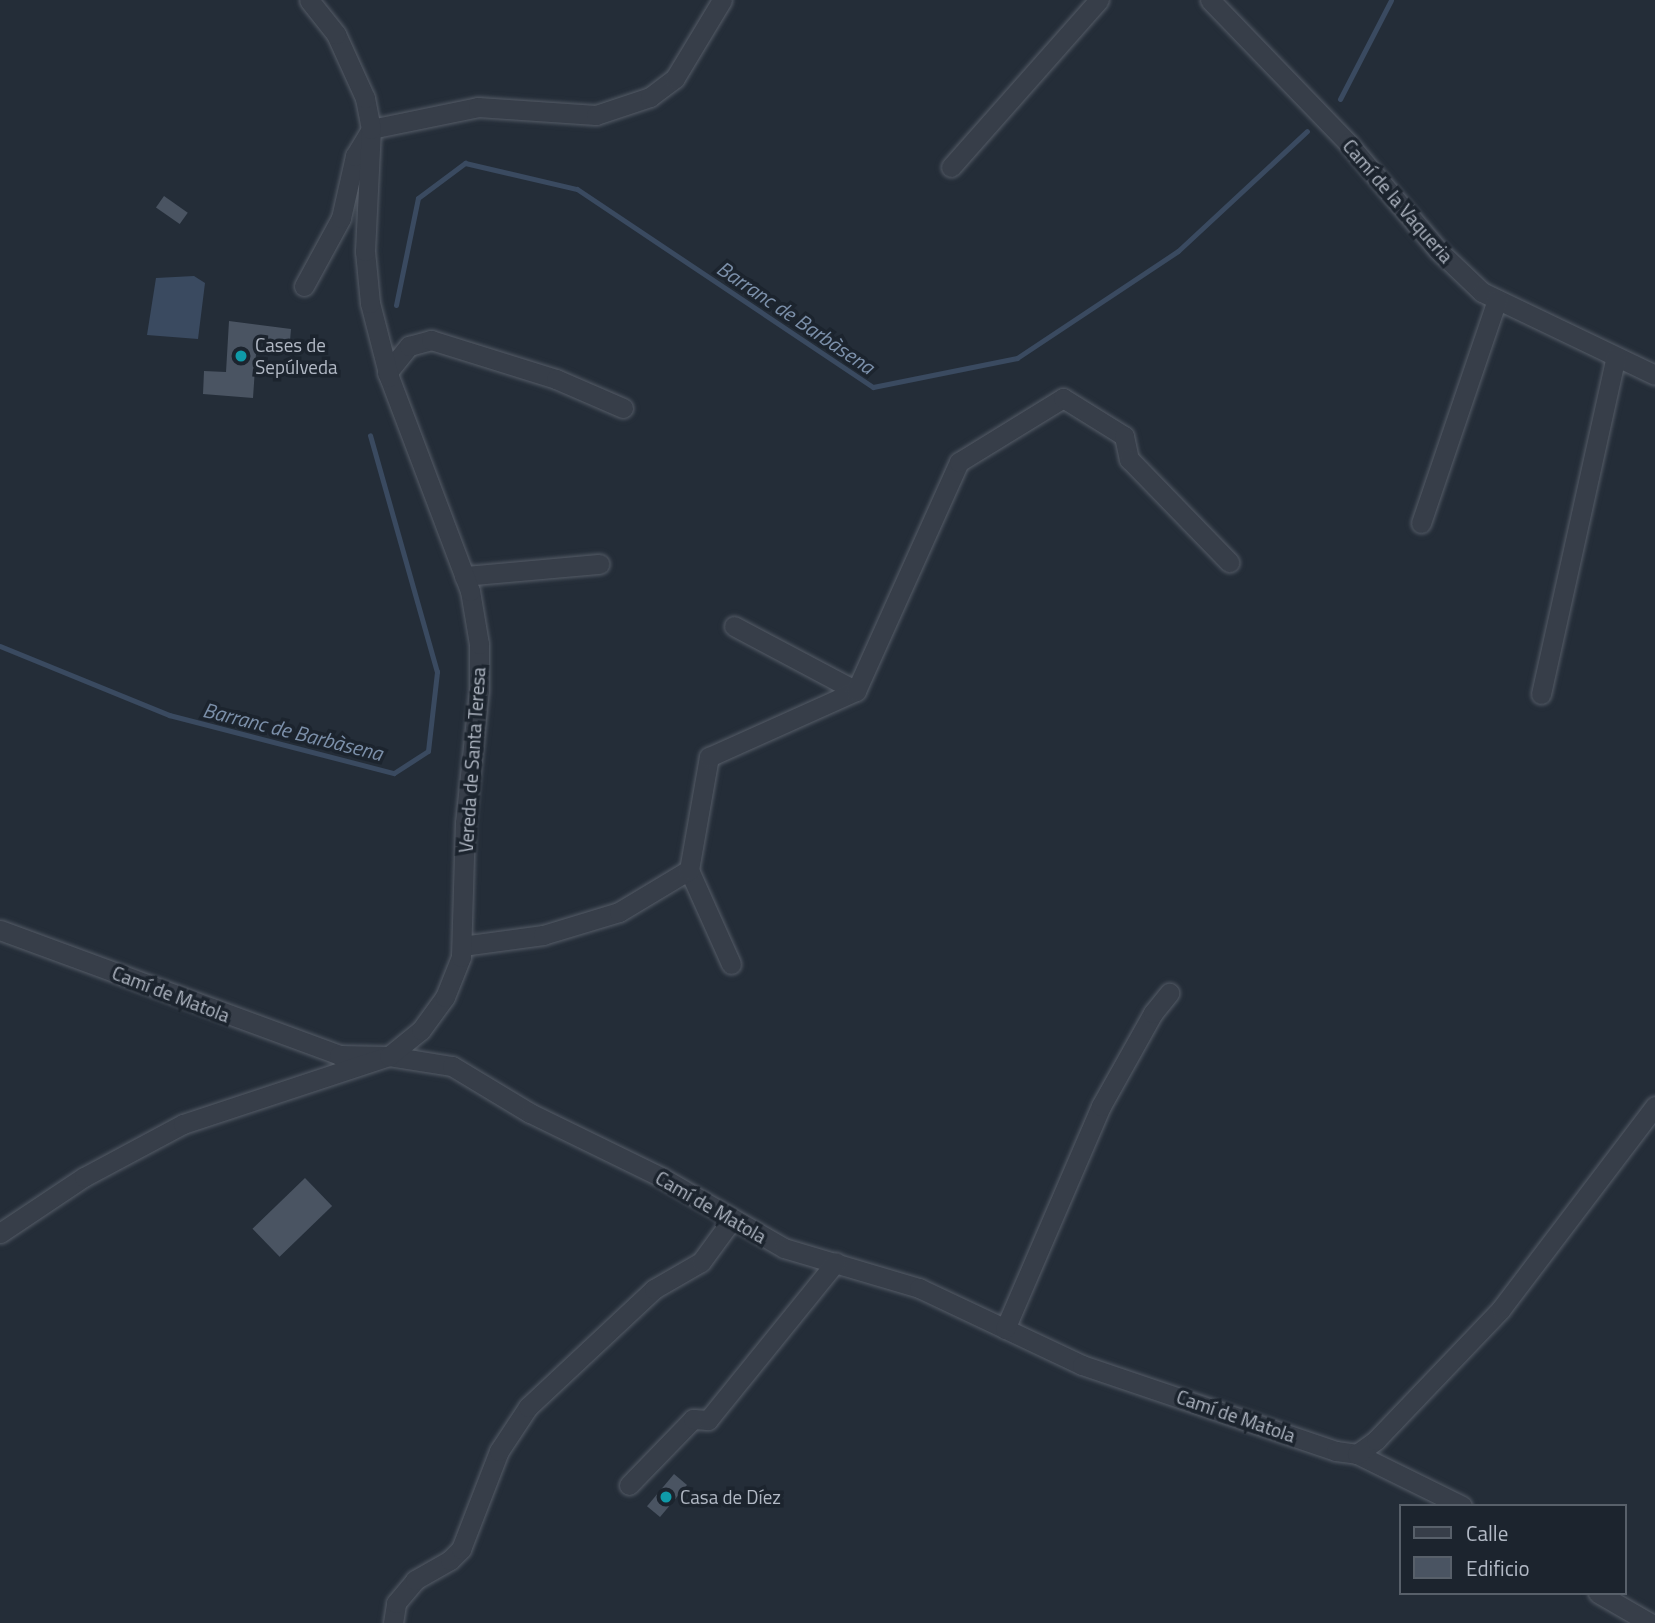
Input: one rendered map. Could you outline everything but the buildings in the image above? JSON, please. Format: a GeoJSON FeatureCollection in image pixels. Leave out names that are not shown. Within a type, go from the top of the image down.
{"type":"FeatureCollection","features":[{"type":"Feature","properties":{"kind":"street","name":"Vereda de Santa Teresa"},"geometry":{"type":"LineString","coordinates":[[0,1233],[84,1177],[183,1124],[389,1056],[421,1030],[445,997],[462,946],[465,823],[479,691],[479,644],[464,576],[387,373],[370,303],[365,251],[371,129],[350,61],[336,34],[309,0]]}},
{"type":"Feature","properties":{"kind":"street"},"geometry":{"type":"LineString","coordinates":[[304,286],[341,218],[355,156],[371,129],[478,107],[596,116],[650,97],[675,78],[722,0]]}},
{"type":"Feature","properties":{"kind":"street"},"geometry":{"type":"LineString","coordinates":[[951,167],[1099,0]]}},
{"type":"Feature","properties":{"kind":"street","name":"Camí de la Vaqueria"},"geometry":{"type":"LineString","coordinates":[[1210,0],[1348,144],[1437,250],[1496,300],[1655,375]]}},
{"type":"Feature","properties":{"kind":"street"},"geometry":{"type":"LineString","coordinates":[[1421,523],[1496,300]]}},
{"type":"Feature","properties":{"kind":"street"},"geometry":{"type":"LineString","coordinates":[[387,373],[409,346],[431,340],[545,375],[623,408]]}},
{"type":"Feature","properties":{"kind":"street"},"geometry":{"type":"LineString","coordinates":[[1541,694],[1616,357]]}},
{"type":"Feature","properties":{"kind":"street"},"geometry":{"type":"LineString","coordinates":[[731,964],[689,870],[709,757],[856,691],[959,462],[1063,398],[1124,436],[1129,459],[1229,562]]}},
{"type":"Feature","properties":{"kind":"street"},"geometry":{"type":"LineString","coordinates":[[464,576],[600,564]]}},
{"type":"Feature","properties":{"kind":"street"},"geometry":{"type":"LineString","coordinates":[[734,626],[856,691]]}},
{"type":"Feature","properties":{"kind":"street"},"geometry":{"type":"LineString","coordinates":[[462,946],[543,935],[619,912],[689,870]]}},
{"type":"Feature","properties":{"kind":"street","name":"Camí de Matola"},"geometry":{"type":"LineString","coordinates":[[0,930],[339,1055],[389,1056],[452,1066],[530,1114],[661,1177],[731,1221],[783,1248],[919,1288],[1082,1365],[1336,1451],[1357,1454],[1458,1504]]}},
{"type":"Feature","properties":{"kind":"street"},"geometry":{"type":"LineString","coordinates":[[1005,1329],[1101,1106],[1153,1013],[1169,993]]}},
{"type":"Feature","properties":{"kind":"street"},"geometry":{"type":"LineString","coordinates":[[1357,1454],[1376,1440],[1502,1309],[1655,1106]]}},
{"type":"Feature","properties":{"kind":"street"},"geometry":{"type":"LineString","coordinates":[[393,1623],[396,1603],[415,1580],[450,1560],[461,1549],[499,1451],[528,1407],[654,1289],[701,1262],[731,1221]]}},
{"type":"Feature","properties":{"kind":"street"},"geometry":{"type":"LineString","coordinates":[[629,1485],[693,1419],[708,1420],[836,1262]]}},
{"type":"Feature","properties":{"kind":"street"},"geometry":{"type":"LineString","coordinates":[[1601,1595],[1650,1623]]}},
{"type":"Feature","properties":{"kind":"water"},"geometry":{"type":"Polygon","coordinates":[[[194,276],[205,283],[198,339],[147,335],[156,278],[194,276]]]}},
{"type":"Feature","properties":{"kind":"waterway","name":"Barranc de Barbàsena"},"geometry":{"type":"LineString","coordinates":[[1340,99],[1391,0]]}},
{"type":"Feature","properties":{"kind":"waterway","name":"Barranc de Barbàsena"},"geometry":{"type":"LineString","coordinates":[[396,305],[418,198],[465,163],[577,189],[873,387],[1017,358],[1178,251],[1307,131]]}},
{"type":"Feature","properties":{"kind":"waterway","name":"Barranc de Barbàsena"},"geometry":{"type":"LineString","coordinates":[[0,646],[169,715],[394,773],[428,751],[437,672],[370,435]]}},
{"type":"Feature","properties":{"kind":"place","name":"Cases de Sepúlveda"},"geometry":{"type":"Point","coordinates":[241,356]}},
{"type":"Feature","properties":{"kind":"place","name":"Casa de Díez"},"geometry":{"type":"Point","coordinates":[666,1497]}}]}
